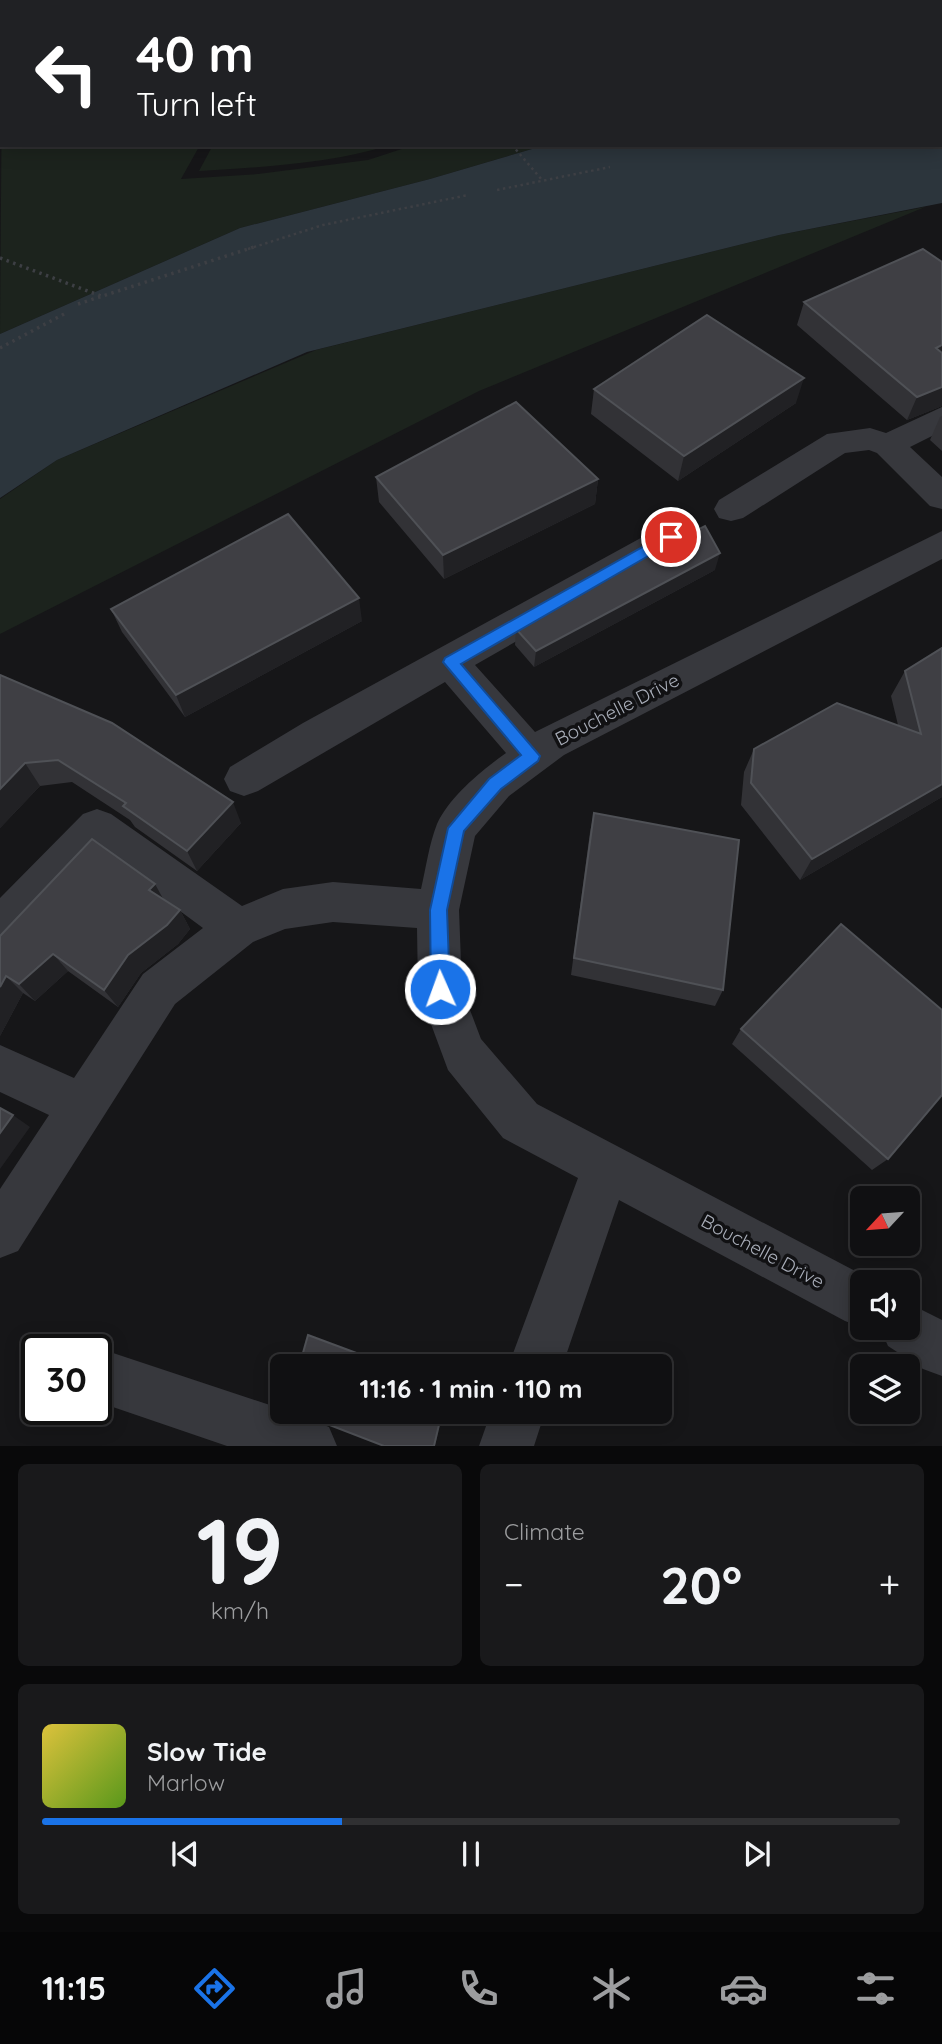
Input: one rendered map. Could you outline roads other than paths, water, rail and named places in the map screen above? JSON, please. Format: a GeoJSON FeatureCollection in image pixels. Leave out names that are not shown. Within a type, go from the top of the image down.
{"type":"FeatureCollection","features":[{"type":"Feature","properties":{"kind":"street"},"geometry":{"type":"LineString","coordinates":[[888,445],[942,418]]}},
{"type":"Feature","properties":{"kind":"street"},"geometry":{"type":"LineString","coordinates":[[731,509],[838,442],[870,439],[888,445],[942,497]]}},
{"type":"Feature","properties":{"kind":"street"},"geometry":{"type":"LineString","coordinates":[[244,779],[317,735],[671,537]]}},
{"type":"Feature","properties":{"kind":"street","name":"Bouchelle Drive"},"geometry":{"type":"LineString","coordinates":[[850,1296],[520,1121],[464,1054],[440,989],[438,910],[456,828],[495,784],[532,756],[550,743],[942,544]]}},
{"type":"Feature","properties":{"kind":"street"},"geometry":{"type":"LineString","coordinates":[[450,662],[532,756]]}},
{"type":"Feature","properties":{"kind":"street"},"geometry":{"type":"LineString","coordinates":[[0,928],[97,827],[239,928]]}},
{"type":"Feature","properties":{"kind":"street"},"geometry":{"type":"LineString","coordinates":[[0,1233],[159,989],[239,928],[282,909],[333,902],[438,910]]}},
{"type":"Feature","properties":{"kind":"street"},"geometry":{"type":"LineString","coordinates":[[0,1068],[82,1106]]}},
{"type":"Feature","properties":{"kind":"street"},"geometry":{"type":"LineString","coordinates":[[540,1354],[607,1167]]}},
{"type":"Feature","properties":{"kind":"street"},"geometry":{"type":"LineString","coordinates":[[920,1337],[942,1350]]}},
{"type":"Feature","properties":{"kind":"street"},"geometry":{"type":"LineString","coordinates":[[112,1380],[310,1446]]}},
{"type":"Feature","properties":{"kind":"street"},"geometry":{"type":"LineString","coordinates":[[506,1446],[514,1424]]}}]}
